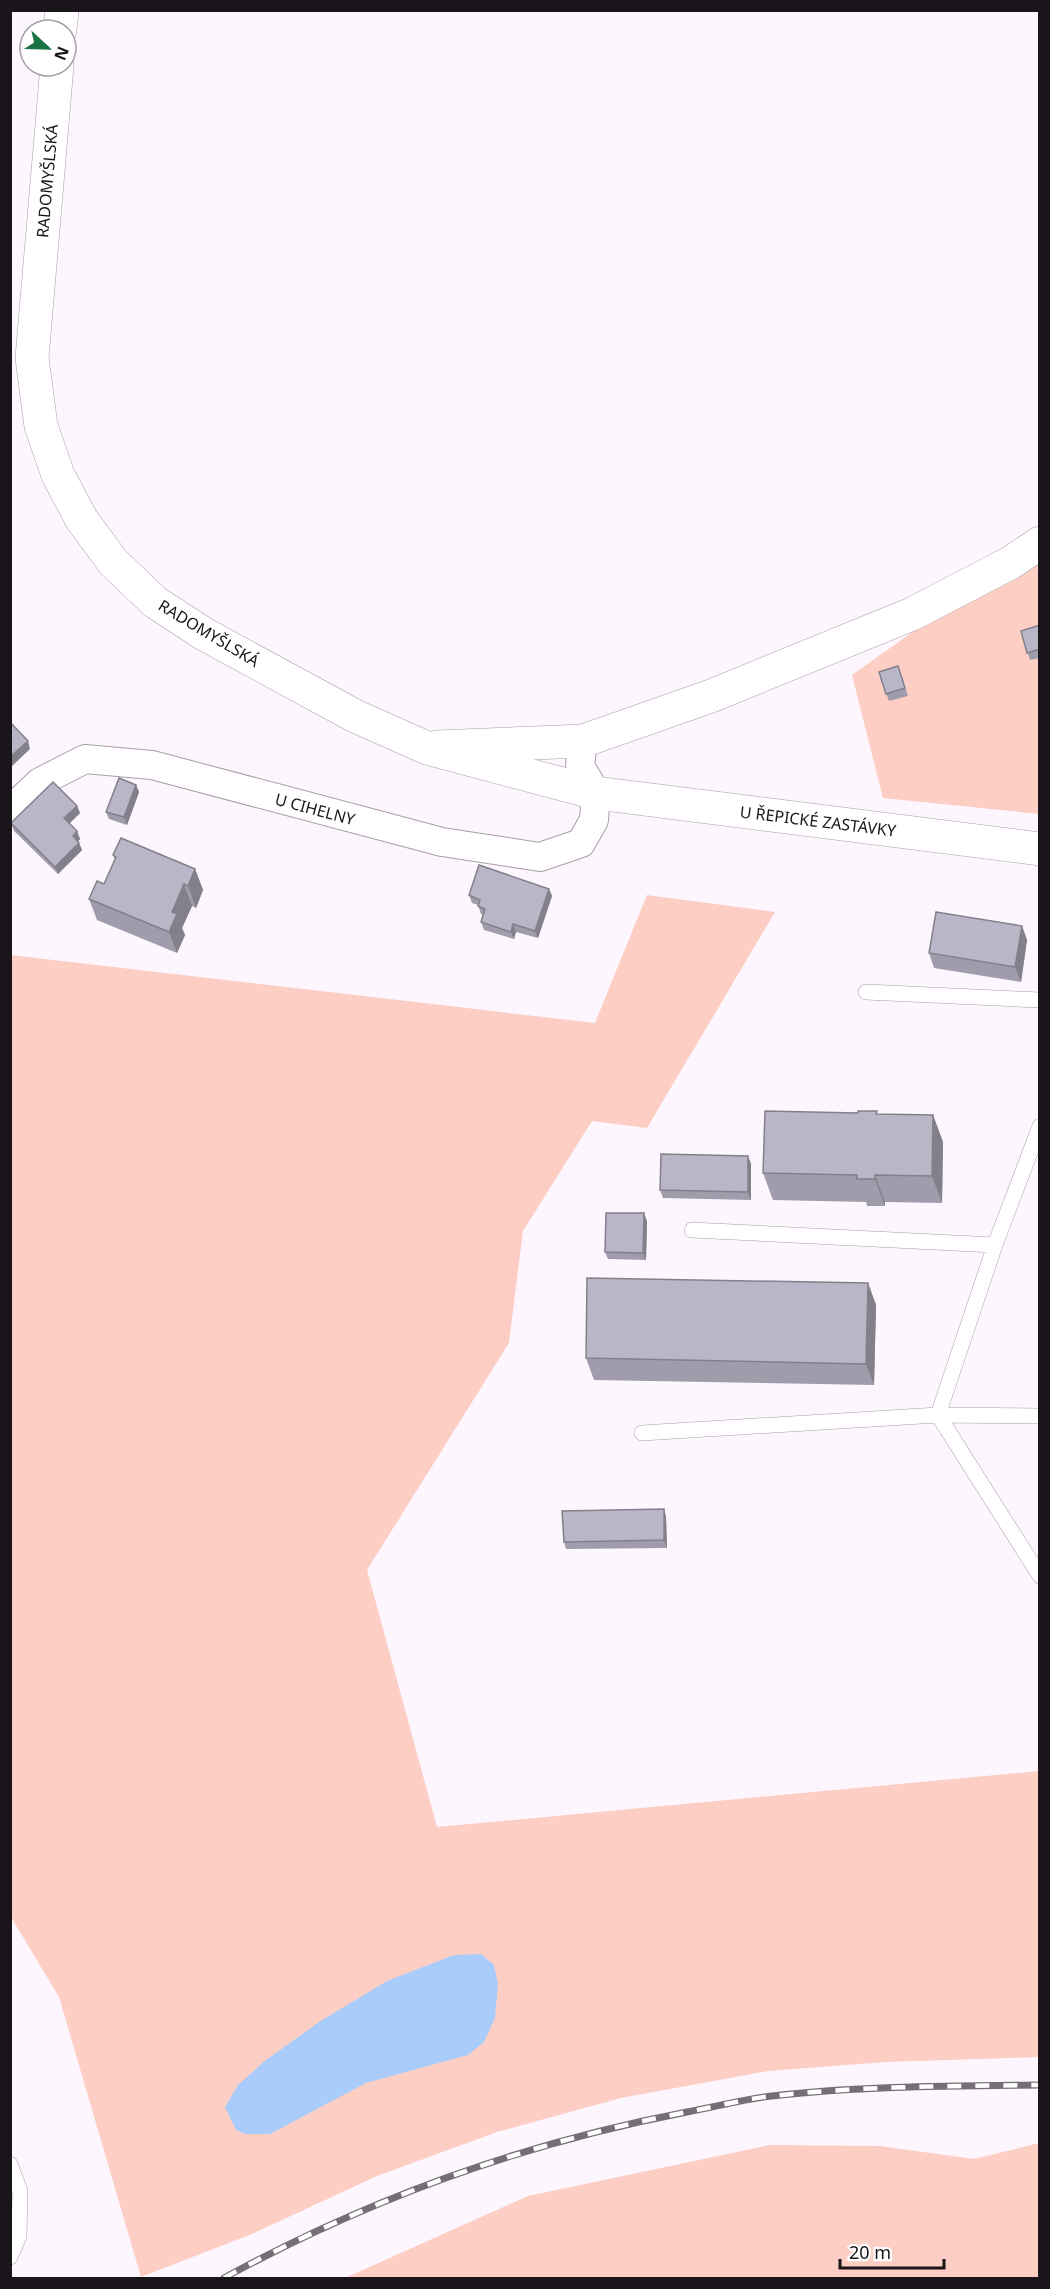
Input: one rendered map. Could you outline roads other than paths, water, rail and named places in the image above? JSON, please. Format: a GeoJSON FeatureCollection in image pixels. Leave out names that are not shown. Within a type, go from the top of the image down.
{"type":"FeatureCollection","features":[{"type":"Feature","properties":{"kind":"main road","name":"RADOMYŠLSKÁ"},"geometry":{"type":"LineString","coordinates":[[56,78],[32,358],[41,426],[58,475],[82,520],[113,562],[154,602],[204,634],[345,710],[427,748],[596,793]]}},
{"type":"Feature","properties":{"kind":"main road"},"geometry":{"type":"LineString","coordinates":[[427,748],[583,741],[711,696],[912,614],[1010,563],[1040,543]]}},
{"type":"Feature","properties":{"kind":"main road","name":"U ŘEPICKÉ ZASTÁVKY"},"geometry":{"type":"LineString","coordinates":[[596,793],[1040,849]]}},
{"type":"Feature","properties":{"kind":"street"},"geometry":{"type":"LineString","coordinates":[[583,741],[580,766],[596,793]]}},
{"type":"Feature","properties":{"kind":"street","name":"U CIHELNY"},"geometry":{"type":"LineString","coordinates":[[10,810],[40,782],[85,759],[152,765],[442,842],[540,857],[581,843],[594,820],[596,793]]}},
{"type":"Feature","properties":{"kind":"lane"},"geometry":{"type":"LineString","coordinates":[[866,992],[1040,1000]]}},
{"type":"Feature","properties":{"kind":"lane"},"geometry":{"type":"LineString","coordinates":[[938,1415],[995,1245],[1034,1157],[1040,1126]]}},
{"type":"Feature","properties":{"kind":"lane"},"geometry":{"type":"LineString","coordinates":[[692,1230],[995,1245]]}},
{"type":"Feature","properties":{"kind":"lane"},"geometry":{"type":"LineString","coordinates":[[938,1415],[1040,1576]]}},
{"type":"Feature","properties":{"kind":"lane"},"geometry":{"type":"LineString","coordinates":[[642,1433],[938,1415],[1040,1416]]}},
{"type":"Feature","properties":{"kind":"lane"},"geometry":{"type":"LineString","coordinates":[[10,2163],[20,2191],[19,2236],[10,2257]]}},
{"type":"Feature","properties":{"kind":"water"},"geometry":{"type":"Polygon","coordinates":[[[481,1954],[494,1965],[498,1984],[495,2018],[484,2042],[468,2055],[366,2083],[270,2134],[245,2134],[236,2130],[225,2107],[238,2085],[266,2060],[319,2022],[387,1981],[454,1955],[481,1954]]]}},
{"type":"Feature","properties":{"kind":"railway"},"geometry":{"type":"LineString","coordinates":[[224,2278],[279,2249],[391,2199],[507,2157],[626,2125],[772,2096],[906,2087],[1040,2085]]}}]}
